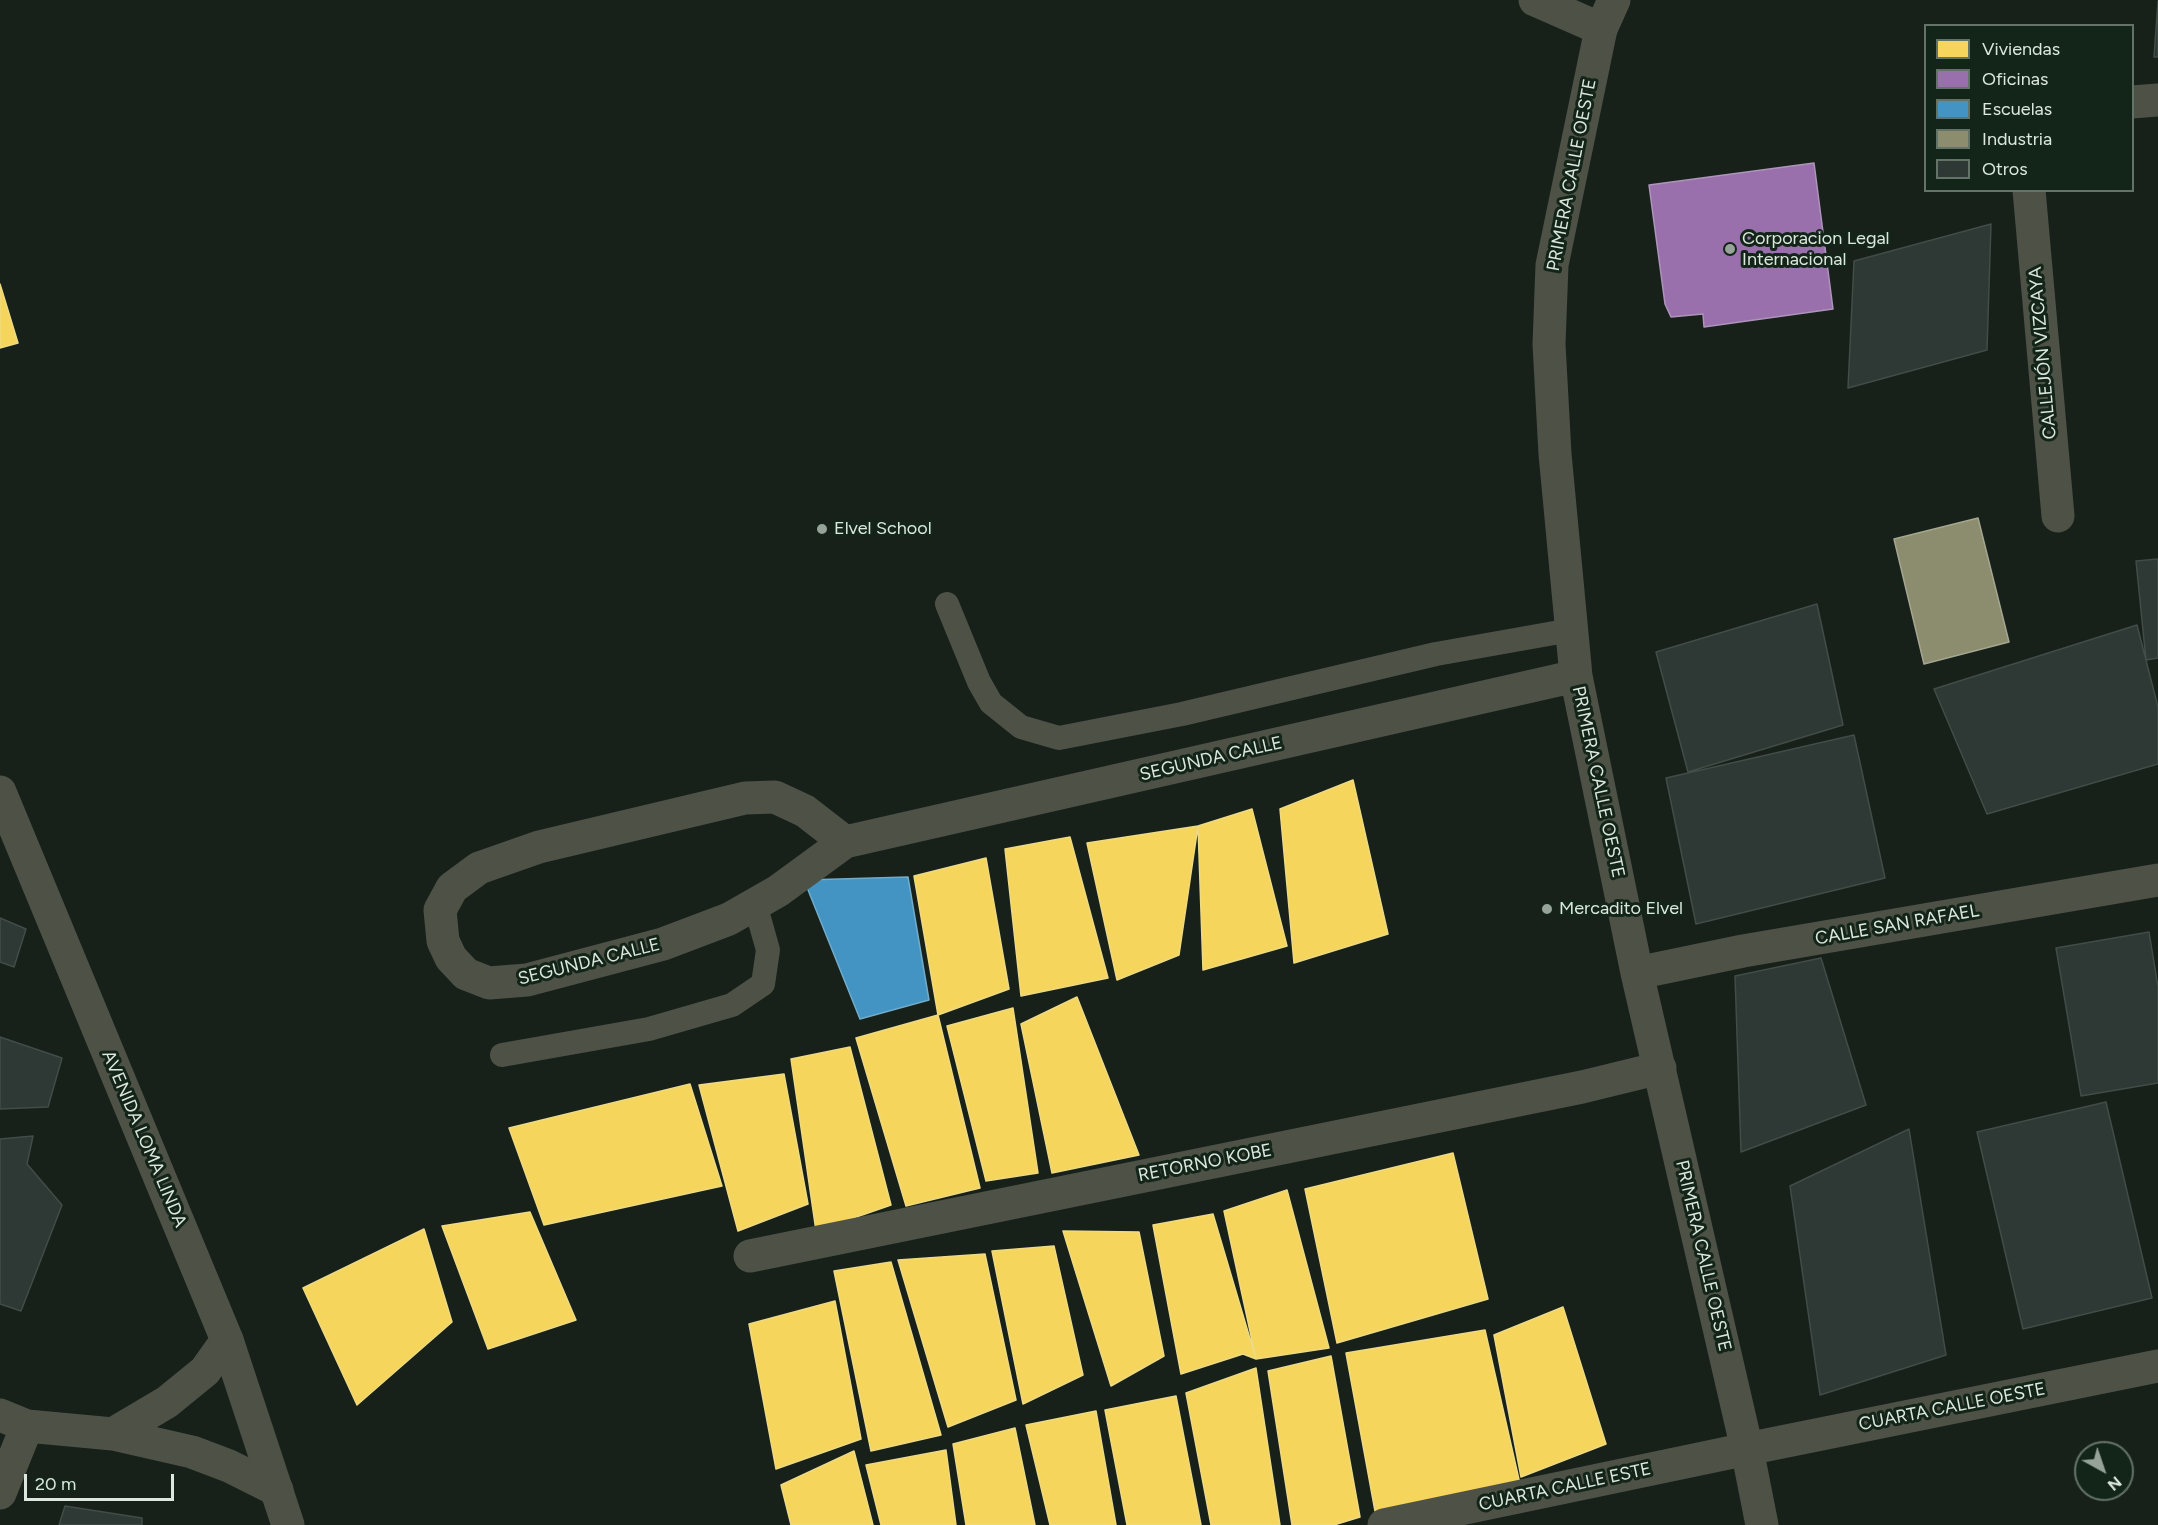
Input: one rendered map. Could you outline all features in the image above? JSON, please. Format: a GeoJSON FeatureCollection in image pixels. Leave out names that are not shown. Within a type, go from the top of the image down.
{"type":"FeatureCollection","features":[{"type":"Feature","properties":{"kind":"street"},"geometry":{"type":"LineString","coordinates":[[1535,0],[1608,15]]}},
{"type":"Feature","properties":{"kind":"street","name":"PRIMERA CALLE OESTE"},"geometry":{"type":"LineString","coordinates":[[1608,15],[1552,265],[1549,344],[1555,454],[1571,630],[1576,676],[1637,973],[1747,1449],[1762,1525]]}},
{"type":"Feature","properties":{"kind":"street"},"geometry":{"type":"LineString","coordinates":[[2134,102],[2158,100]]}},
{"type":"Feature","properties":{"kind":"street","name":"CALLEJÓN VIZCAYA"},"geometry":{"type":"LineString","coordinates":[[2029,192],[2058,516]]}},
{"type":"Feature","properties":{"kind":"street","name":"SEGUNDA CALLE"},"geometry":{"type":"LineString","coordinates":[[846,842],[806,811],[775,797],[745,798],[539,847],[479,868],[452,888],[440,910],[443,941],[451,958],[466,974],[489,983],[527,980],[663,944],[729,919],[778,891],[846,842],[1576,676]]}},
{"type":"Feature","properties":{"kind":"street","name":"AVENIDA LOMA LINDA"},"geometry":{"type":"LineString","coordinates":[[0,792],[227,1340],[288,1525]]}},
{"type":"Feature","properties":{"kind":"street","name":"CALLE SAN RAFAEL"},"geometry":{"type":"LineString","coordinates":[[1637,973],[1743,951],[2158,880]]}},
{"type":"Feature","properties":{"kind":"street","name":"RETORNO KOBE"},"geometry":{"type":"LineString","coordinates":[[750,1256],[1582,1087],[1660,1068]]}},
{"type":"Feature","properties":{"kind":"street"},"geometry":{"type":"LineString","coordinates":[[113,1434],[167,1402],[205,1371],[227,1340]]}},
{"type":"Feature","properties":{"kind":"street","name":"CUARTA CALLE OESTE"},"geometry":{"type":"LineString","coordinates":[[1747,1449],[2158,1366]]}},
{"type":"Feature","properties":{"kind":"street"},"geometry":{"type":"LineString","coordinates":[[0,1493],[13,1420],[113,1434],[192,1452],[230,1466],[277,1490]]}},
{"type":"Feature","properties":{"kind":"street","name":"CUARTA CALLE ESTE"},"geometry":{"type":"LineString","coordinates":[[1384,1525],[1747,1449]]}},
{"type":"Feature","properties":{"kind":"lane"},"geometry":{"type":"LineString","coordinates":[[947,604],[979,682],[991,704],[1021,727],[1059,738],[1182,714],[1436,654],[1571,630]]}},
{"type":"Feature","properties":{"kind":"lane"},"geometry":{"type":"LineString","coordinates":[[502,1055],[650,1029],[732,1005],[763,984],[768,950],[755,904]]}},
{"type":"Feature","properties":{"kind":"building: Viviendas"},"geometry":{"type":"Polygon","coordinates":[[[0,284],[18,343],[0,348],[0,284]]]}},
{"type":"Feature","properties":{"kind":"building: Viviendas"},"geometry":{"type":"Polygon","coordinates":[[[1353,780],[1388,934],[1294,963],[1280,809],[1353,780]]]}},
{"type":"Feature","properties":{"kind":"building: Viviendas"},"geometry":{"type":"Polygon","coordinates":[[[1252,809],[1287,946],[1203,970],[1198,826],[1252,809]]]}},
{"type":"Feature","properties":{"kind":"building: Viviendas"},"geometry":{"type":"Polygon","coordinates":[[[1198,826],[1179,955],[1117,980],[1087,843],[1198,826]]]}},
{"type":"Feature","properties":{"kind":"building: Viviendas"},"geometry":{"type":"Polygon","coordinates":[[[1070,837],[1108,978],[1021,996],[1005,849],[1070,837]]]}},
{"type":"Feature","properties":{"kind":"building: Viviendas"},"geometry":{"type":"Polygon","coordinates":[[[986,858],[1009,989],[938,1015],[914,876],[986,858]]]}},
{"type":"Feature","properties":{"kind":"building: Viviendas"},"geometry":{"type":"Polygon","coordinates":[[[1077,997],[1139,1155],[1052,1173],[1021,1024],[1077,997]]]}},
{"type":"Feature","properties":{"kind":"building: Viviendas"},"geometry":{"type":"Polygon","coordinates":[[[1013,1008],[1038,1173],[986,1181],[947,1026],[1013,1008]]]}},
{"type":"Feature","properties":{"kind":"building: Viviendas"},"geometry":{"type":"Polygon","coordinates":[[[938,1015],[980,1188],[906,1206],[856,1038],[938,1015]]]}},
{"type":"Feature","properties":{"kind":"building: Viviendas"},"geometry":{"type":"Polygon","coordinates":[[[850,1047],[891,1205],[816,1231],[791,1059],[850,1047]]]}},
{"type":"Feature","properties":{"kind":"building: Viviendas"},"geometry":{"type":"Polygon","coordinates":[[[784,1074],[808,1204],[738,1231],[699,1085],[784,1074]]]}},
{"type":"Feature","properties":{"kind":"building: Viviendas"},"geometry":{"type":"Polygon","coordinates":[[[690,1084],[722,1186],[544,1225],[509,1128],[690,1084]]]}},
{"type":"Feature","properties":{"kind":"building: Viviendas"},"geometry":{"type":"Polygon","coordinates":[[[1453,1153],[1488,1299],[1337,1343],[1305,1189],[1453,1153]]]}},
{"type":"Feature","properties":{"kind":"building: Viviendas"},"geometry":{"type":"Polygon","coordinates":[[[1287,1190],[1329,1348],[1256,1359],[1224,1211],[1287,1190]]]}},
{"type":"Feature","properties":{"kind":"building: Viviendas"},"geometry":{"type":"Polygon","coordinates":[[[530,1212],[576,1320],[488,1349],[442,1226],[530,1212]]]}},
{"type":"Feature","properties":{"kind":"building: Viviendas"},"geometry":{"type":"Polygon","coordinates":[[[1213,1214],[1256,1359],[1243,1354],[1181,1374],[1153,1225],[1213,1214]]]}},
{"type":"Feature","properties":{"kind":"building: Viviendas"},"geometry":{"type":"Polygon","coordinates":[[[424,1229],[452,1322],[357,1405],[303,1288],[424,1229]]]}},
{"type":"Feature","properties":{"kind":"building: Viviendas"},"geometry":{"type":"Polygon","coordinates":[[[1063,1231],[1139,1232],[1164,1356],[1111,1386],[1063,1231]]]}},
{"type":"Feature","properties":{"kind":"building: Viviendas"},"geometry":{"type":"Polygon","coordinates":[[[1054,1246],[1083,1375],[1023,1404],[992,1251],[1054,1246]]]}},
{"type":"Feature","properties":{"kind":"building: Viviendas"},"geometry":{"type":"Polygon","coordinates":[[[985,1254],[1016,1400],[948,1427],[898,1260],[985,1254]]]}},
{"type":"Feature","properties":{"kind":"building: Viviendas"},"geometry":{"type":"Polygon","coordinates":[[[891,1262],[941,1435],[871,1451],[834,1271],[891,1262]]]}},
{"type":"Feature","properties":{"kind":"building: Viviendas"},"geometry":{"type":"Polygon","coordinates":[[[835,1301],[861,1439],[776,1469],[749,1324],[835,1301]]]}},
{"type":"Feature","properties":{"kind":"building: Viviendas"},"geometry":{"type":"Polygon","coordinates":[[[1563,1307],[1606,1444],[1521,1477],[1494,1335],[1563,1307]]]}},
{"type":"Feature","properties":{"kind":"building: Viviendas"},"geometry":{"type":"Polygon","coordinates":[[[1485,1330],[1520,1484],[1375,1511],[1346,1353],[1485,1330]]]}},
{"type":"Feature","properties":{"kind":"building: Viviendas"},"geometry":{"type":"Polygon","coordinates":[[[1331,1356],[1360,1517],[1334,1525],[1292,1525],[1268,1371],[1331,1356]]]}},
{"type":"Feature","properties":{"kind":"building: Viviendas"},"geometry":{"type":"Polygon","coordinates":[[[1256,1368],[1280,1525],[1211,1525],[1186,1393],[1256,1368]]]}},
{"type":"Feature","properties":{"kind":"building: Viviendas"},"geometry":{"type":"Polygon","coordinates":[[[1176,1396],[1201,1525],[1127,1525],[1105,1410],[1176,1396]]]}},
{"type":"Feature","properties":{"kind":"building: Viviendas"},"geometry":{"type":"Polygon","coordinates":[[[1096,1411],[1116,1525],[1050,1525],[1026,1425],[1096,1411]]]}},
{"type":"Feature","properties":{"kind":"building: Viviendas"},"geometry":{"type":"Polygon","coordinates":[[[1015,1428],[1035,1525],[966,1525],[953,1444],[1015,1428]]]}},
{"type":"Feature","properties":{"kind":"building: Viviendas"},"geometry":{"type":"Polygon","coordinates":[[[946,1450],[956,1525],[881,1525],[866,1465],[946,1450]]]}},
{"type":"Feature","properties":{"kind":"building: Viviendas"},"geometry":{"type":"Polygon","coordinates":[[[854,1451],[873,1525],[791,1525],[781,1485],[854,1451]]]}},
{"type":"Feature","properties":{"kind":"building: Oficinas"},"geometry":{"type":"Polygon","coordinates":[[[1814,163],[1833,309],[1704,327],[1703,314],[1671,317],[1665,304],[1649,185],[1814,163]]]}},
{"type":"Feature","properties":{"kind":"building: Escuelas"},"geometry":{"type":"Polygon","coordinates":[[[908,877],[929,1000],[860,1019],[804,880],[908,877]]]}},
{"type":"Feature","properties":{"kind":"building: Industria"},"geometry":{"type":"Polygon","coordinates":[[[1978,518],[2009,642],[1924,664],[1894,539],[1978,518]]]}},
{"type":"Feature","properties":{"kind":"building: Otros"},"geometry":{"type":"Polygon","coordinates":[[[2158,1],[2158,57],[2154,57],[2158,1]]]}},
{"type":"Feature","properties":{"kind":"building: Otros"},"geometry":{"type":"Polygon","coordinates":[[[1991,224],[1987,350],[1848,388],[1854,261],[1991,224]]]}},
{"type":"Feature","properties":{"kind":"building: Otros"},"geometry":{"type":"Polygon","coordinates":[[[2158,559],[2158,658],[2146,660],[2136,561],[2158,559]]]}},
{"type":"Feature","properties":{"kind":"building: Otros"},"geometry":{"type":"Polygon","coordinates":[[[1817,604],[1843,725],[1688,772],[1656,652],[1817,604]]]}},
{"type":"Feature","properties":{"kind":"building: Otros"},"geometry":{"type":"Polygon","coordinates":[[[2137,625],[2158,707],[2158,764],[1987,814],[1934,689],[2137,625]]]}},
{"type":"Feature","properties":{"kind":"building: Otros"},"geometry":{"type":"Polygon","coordinates":[[[1854,735],[1885,878],[1696,924],[1666,778],[1854,735]]]}},
{"type":"Feature","properties":{"kind":"building: Otros"},"geometry":{"type":"Polygon","coordinates":[[[0,918],[26,929],[14,967],[0,962],[0,918]]]}},
{"type":"Feature","properties":{"kind":"building: Otros"},"geometry":{"type":"Polygon","coordinates":[[[2149,932],[2158,987],[2158,1083],[2081,1096],[2056,948],[2149,932]]]}},
{"type":"Feature","properties":{"kind":"building: Otros"},"geometry":{"type":"Polygon","coordinates":[[[1821,958],[1866,1105],[1741,1152],[1735,976],[1821,958]]]}},
{"type":"Feature","properties":{"kind":"building: Otros"},"geometry":{"type":"Polygon","coordinates":[[[0,1037],[62,1058],[48,1107],[0,1109],[0,1037]]]}},
{"type":"Feature","properties":{"kind":"building: Otros"},"geometry":{"type":"Polygon","coordinates":[[[2106,1102],[2152,1298],[2023,1329],[1977,1132],[2106,1102]]]}},
{"type":"Feature","properties":{"kind":"building: Otros"},"geometry":{"type":"Polygon","coordinates":[[[1909,1129],[1946,1355],[1820,1395],[1790,1186],[1909,1129]]]}},
{"type":"Feature","properties":{"kind":"building: Otros"},"geometry":{"type":"Polygon","coordinates":[[[33,1136],[27,1164],[62,1205],[21,1311],[0,1304],[0,1139],[33,1136]]]}},
{"type":"Feature","properties":{"kind":"building: Otros"},"geometry":{"type":"Polygon","coordinates":[[[65,1506],[142,1518],[142,1525],[59,1525],[65,1506]]]}},
{"type":"Feature","properties":{"kind":"place","name":"Corporacion Legal Internacional"},"geometry":{"type":"Point","coordinates":[1730,249]}},
{"type":"Feature","properties":{"kind":"place","name":"Elvel School"},"geometry":{"type":"Point","coordinates":[822,529]}},
{"type":"Feature","properties":{"kind":"place","name":"Mercadito Elvel"},"geometry":{"type":"Point","coordinates":[1547,909]}}]}
